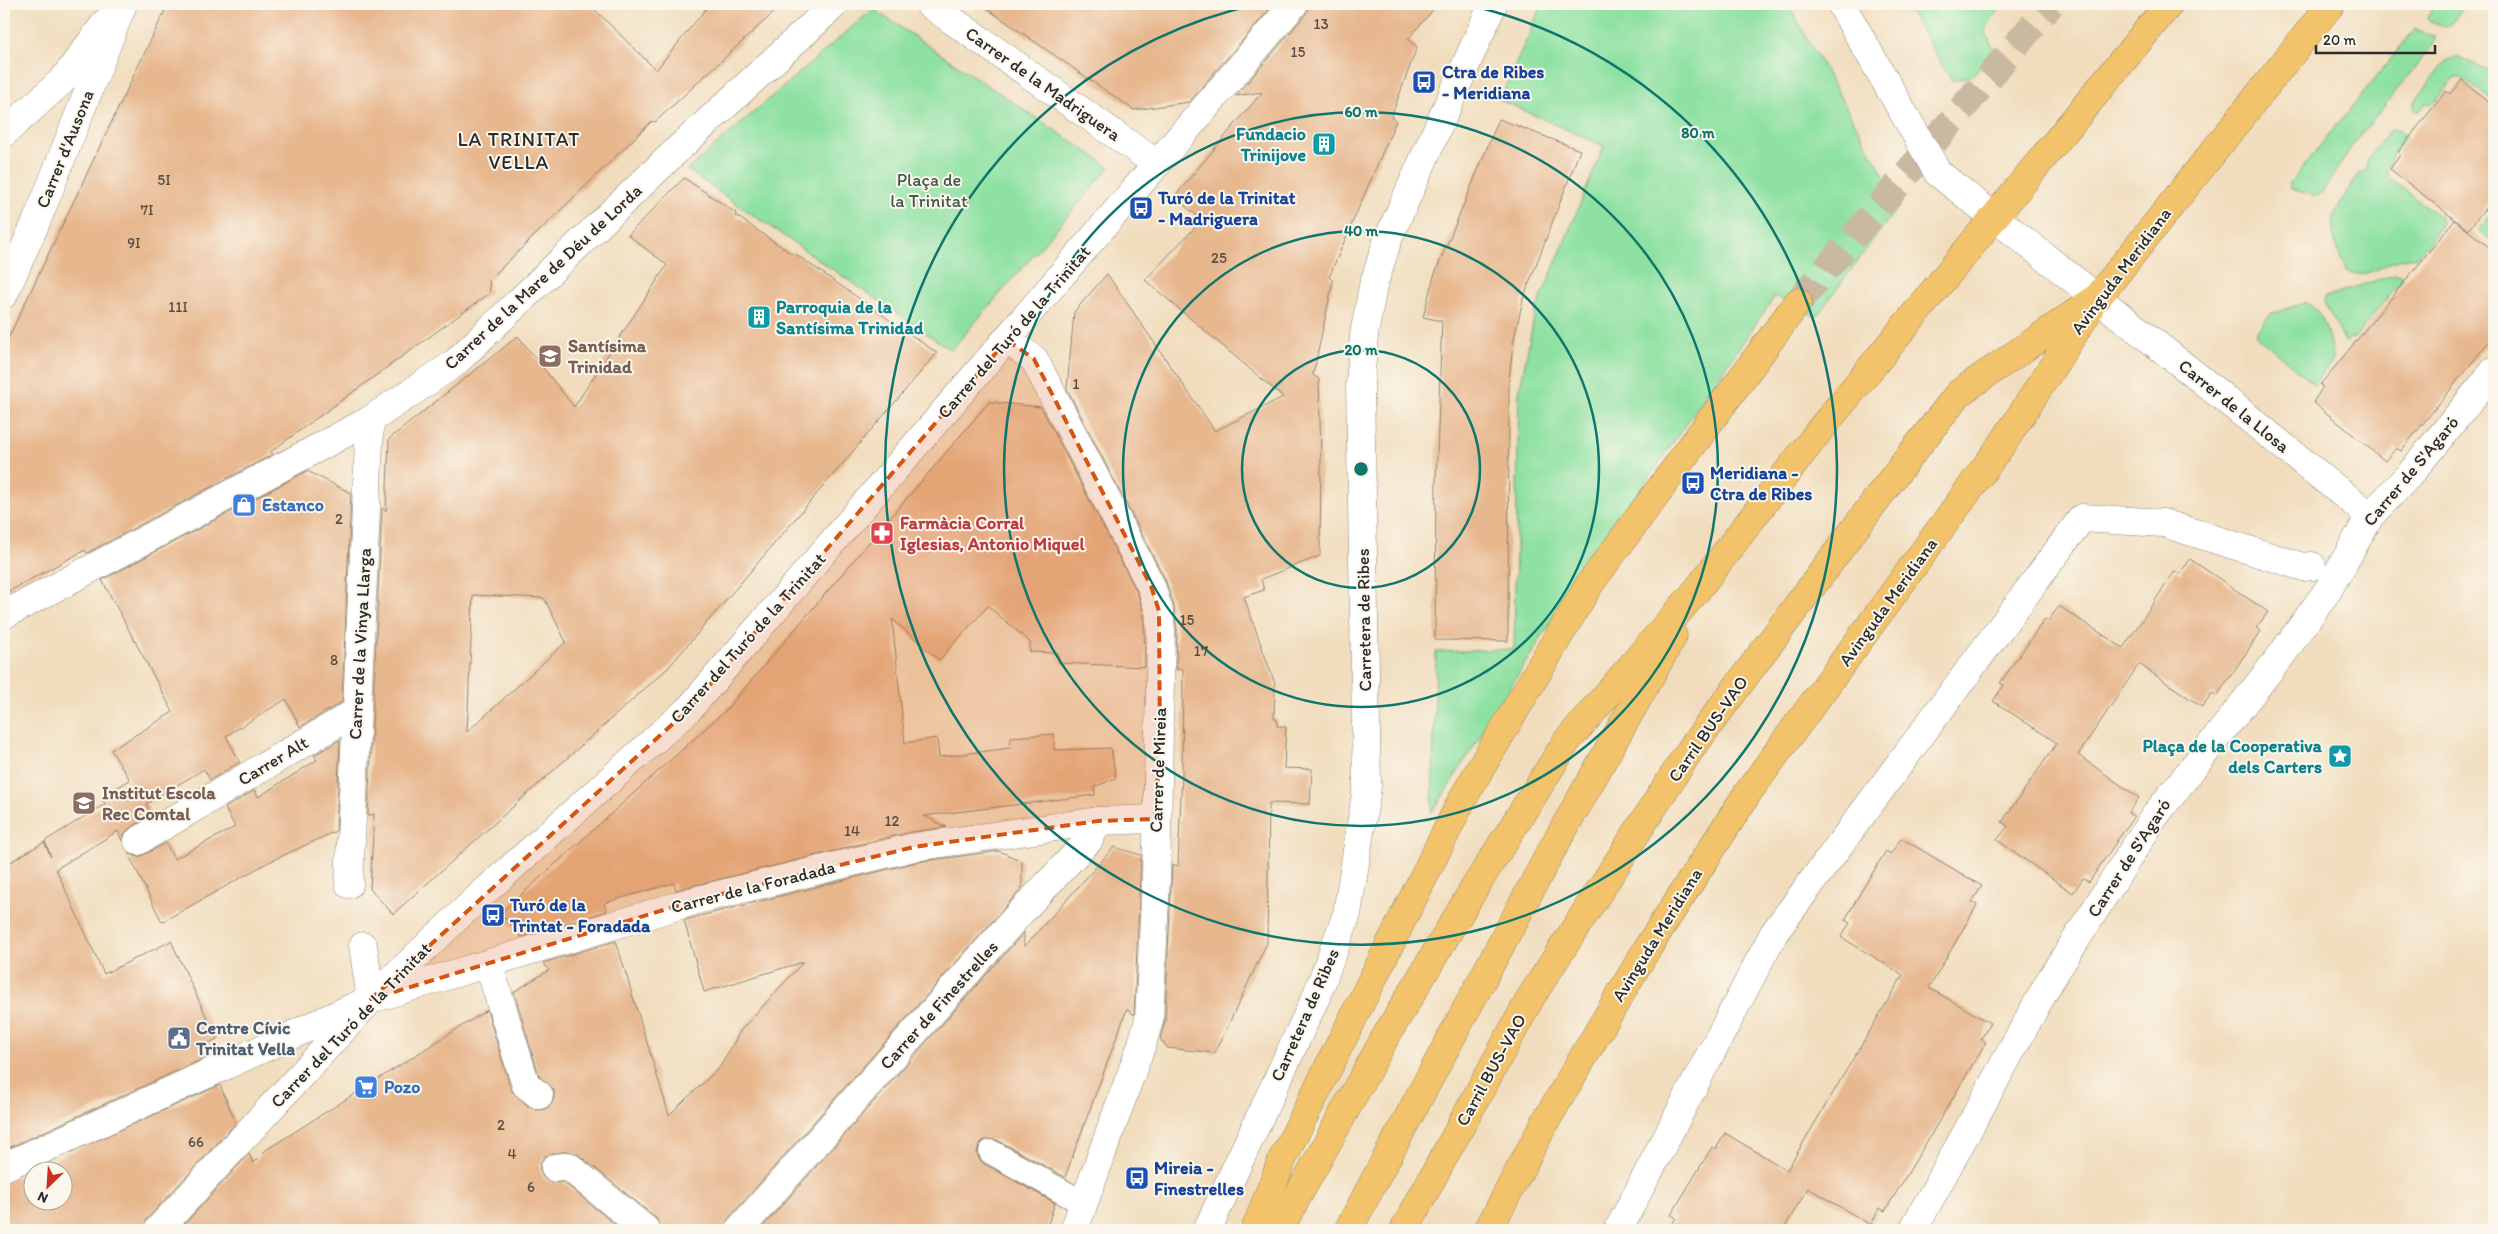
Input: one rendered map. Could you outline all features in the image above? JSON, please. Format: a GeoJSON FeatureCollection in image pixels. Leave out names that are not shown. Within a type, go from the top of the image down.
{"type":"FeatureCollection","features":[{"type":"Feature","properties":{"kind":"main road"},"geometry":{"type":"LineString","coordinates":[[1279,1230],[1386,1036],[1475,887],[1567,741],[1697,590],[1819,431],[2169,4]]}},
{"type":"Feature","properties":{"kind":"main road","name":"Avinguda Meridiana"},"geometry":{"type":"LineString","coordinates":[[1488,1230],[1544,1124],[1643,955],[1749,790],[2003,443],[2097,298],[2331,4]]}},
{"type":"Feature","properties":{"kind":"main road","name":"Carril BUS-VAO"},"geometry":{"type":"LineString","coordinates":[[1404,1230],[1531,997],[1679,767],[1879,496],[1959,393],[2097,298]]}},
{"type":"Feature","properties":{"kind":"main road"},"geometry":{"type":"LineString","coordinates":[[1255,1230],[1282,1160],[1463,798],[1589,585],[1798,302]]}},
{"type":"Feature","properties":{"kind":"main road"},"geometry":{"type":"LineString","coordinates":[[1348,1230],[1550,853],[1650,678],[1697,590]]}},
{"type":"Feature","properties":{"kind":"street"},"geometry":{"type":"LineString","coordinates":[[4,133],[63,80],[121,4]]}},
{"type":"Feature","properties":{"kind":"street","name":"Carrer d'Ausona"},"geometry":{"type":"LineString","coordinates":[[4,294],[37,220],[121,4]]}},
{"type":"Feature","properties":{"kind":"street","name":"Carrer de la Mare de Déu de Lorda"},"geometry":{"type":"LineString","coordinates":[[4,615],[370,420],[456,363],[677,150],[835,4]]}},
{"type":"Feature","properties":{"kind":"street","name":"Carrer de la Madriguera"},"geometry":{"type":"LineString","coordinates":[[929,4],[1157,164]]}},
{"type":"Feature","properties":{"kind":"street","name":"Carrer del Turó de la Trinitat"},"geometry":{"type":"LineString","coordinates":[[158,1230],[372,999],[481,895],[689,709],[1294,4]]}},
{"type":"Feature","properties":{"kind":"street","name":"Carretera de Ribes"},"geometry":{"type":"LineString","coordinates":[[1206,1230],[1316,997],[1347,914],[1367,786],[1360,384],[1364,335],[1373,286],[1388,239],[1493,4]]}},
{"type":"Feature","properties":{"kind":"street","name":"Carrer de la Llosa"},"geometry":{"type":"LineString","coordinates":[[1841,4],[1938,173],[2370,516]]}},
{"type":"Feature","properties":{"kind":"street","name":"Carrer de Mireia"},"geometry":{"type":"LineString","coordinates":[[1007,340],[1034,359],[1151,586],[1159,611],[1161,631],[1160,745],[1155,819],[1156,880],[1149,1020],[1074,1230]]}},
{"type":"Feature","properties":{"kind":"street","name":"Carrer de S'Agaró"},"geometry":{"type":"LineString","coordinates":[[1913,1230],[2049,982],[2154,817],[2280,657],[2328,590],[2370,516],[2410,474],[2494,371]]}},
{"type":"Feature","properties":{"kind":"street","name":"Carrer de la Vinya Llarga"},"geometry":{"type":"LineString","coordinates":[[346,880],[370,420]]}},
{"type":"Feature","properties":{"kind":"street"},"geometry":{"type":"LineString","coordinates":[[1618,1230],[1774,932],[2082,518],[2163,523],[2303,567],[2312,566]]}},
{"type":"Feature","properties":{"kind":"street","name":"Carrer Alt"},"geometry":{"type":"LineString","coordinates":[[138,841],[356,712]]}},
{"type":"Feature","properties":{"kind":"street"},"geometry":{"type":"LineString","coordinates":[[1098,821],[1155,819]]}},
{"type":"Feature","properties":{"kind":"street","name":"Carrer de la Foradada"},"geometry":{"type":"LineString","coordinates":[[4,1167],[372,999],[489,965],[693,901],[914,847],[1098,821]]}},
{"type":"Feature","properties":{"kind":"street","name":"Carrer de Finestrelles"},"geometry":{"type":"LineString","coordinates":[[739,1230],[1020,913],[1089,840],[1098,821]]}},
{"type":"Feature","properties":{"kind":"street"},"geometry":{"type":"LineString","coordinates":[[360,949],[372,999]]}},
{"type":"Feature","properties":{"kind":"street"},"geometry":{"type":"LineString","coordinates":[[489,965],[530,1093]]}},
{"type":"Feature","properties":{"kind":"street"},"geometry":{"type":"LineString","coordinates":[[562,1167],[646,1230]]}},
{"type":"Feature","properties":{"kind":"lane"},"geometry":{"type":"LineString","coordinates":[[991,1152],[1084,1203]]}},
{"type":"Feature","properties":{"kind":"highlighted area"},"geometry":{"type":"Polygon","coordinates":[[[1007,340],[1034,359],[1151,586],[1159,611],[1160,745],[1155,819],[1098,821],[914,847],[693,901],[371,999],[689,709],[1007,340]]]}},
{"type":"Feature","properties":{"kind":"green space"},"geometry":{"type":"Polygon","coordinates":[[[1542,4],[1788,4],[1900,204],[1816,317],[1775,296],[1574,585],[1432,813],[1436,652],[1514,649],[1519,393],[1535,313],[1604,146],[1500,100],[1542,4]]]}},
{"type":"Feature","properties":{"kind":"green space"},"geometry":{"type":"Polygon","coordinates":[[[1905,4],[2002,4],[1984,32],[1995,50],[1973,75],[1952,81],[1905,4]]]}},
{"type":"Feature","properties":{"kind":"green space"},"geometry":{"type":"Polygon","coordinates":[[[2435,4],[2466,4],[2449,26],[2446,26],[2434,23],[2427,18],[2435,4]]]}},
{"type":"Feature","properties":{"kind":"green space","name":"Plaça de la Trinitat"},"geometry":{"type":"Polygon","coordinates":[[[873,9],[1110,167],[951,350],[687,170],[873,9]]]}},
{"type":"Feature","properties":{"kind":"green space"},"geometry":{"type":"Polygon","coordinates":[[[2415,29],[2435,37],[2433,45],[2351,147],[2322,193],[2316,196],[2290,189],[2290,183],[2415,29]]]}},
{"type":"Feature","properties":{"kind":"green space"},"geometry":{"type":"Polygon","coordinates":[[[2456,57],[2494,72],[2494,101],[2460,77],[2455,77],[2432,105],[2427,102],[2419,112],[2414,108],[2414,102],[2446,61],[2456,57]]]}},
{"type":"Feature","properties":{"kind":"green space"},"geometry":{"type":"Polygon","coordinates":[[[2398,129],[2406,135],[2392,156],[2386,171],[2389,178],[2440,217],[2442,222],[2427,247],[2425,245],[2416,258],[2397,260],[2365,273],[2347,272],[2339,255],[2333,230],[2337,211],[2359,173],[2366,171],[2368,158],[2390,130],[2398,129]]]}},
{"type":"Feature","properties":{"kind":"green space"},"geometry":{"type":"Polygon","coordinates":[[[2494,211],[2494,243],[2478,230],[2494,211]]]}},
{"type":"Feature","properties":{"kind":"green space"},"geometry":{"type":"Polygon","coordinates":[[[2396,274],[2401,275],[2403,278],[2354,339],[2350,337],[2346,343],[2324,302],[2325,297],[2396,274]]]}},
{"type":"Feature","properties":{"kind":"green space"},"geometry":{"type":"Polygon","coordinates":[[[2306,302],[2318,312],[2326,327],[2333,360],[2314,384],[2258,337],[2256,332],[2270,315],[2306,302]]]}},
{"type":"Feature","properties":{"kind":"building"},"geometry":{"type":"Polygon","coordinates":[[[168,4],[589,4],[656,70],[710,4],[783,4],[655,122],[652,121],[489,280],[490,293],[270,452],[273,454],[87,553],[85,550],[4,594],[4,347],[168,4]]]}},
{"type":"Feature","properties":{"kind":"building"},"geometry":{"type":"Polygon","coordinates":[[[980,4],[1274,4],[1189,102],[1134,110],[980,4]]]}},
{"type":"Feature","properties":{"kind":"building"},"geometry":{"type":"Polygon","coordinates":[[[1309,4],[1438,4],[1408,39],[1417,47],[1391,117],[1396,121],[1329,277],[1333,281],[1313,375],[1319,379],[1321,458],[1320,556],[1261,579],[1264,590],[1244,597],[1275,684],[1274,719],[1277,719],[1277,726],[1286,727],[1284,768],[1312,769],[1310,804],[1269,803],[1267,943],[1215,1053],[1168,1048],[1160,1039],[1165,1021],[1172,865],[1178,866],[1182,774],[1183,669],[1176,669],[1177,631],[1174,606],[1165,579],[1067,389],[1074,312],[1107,274],[1215,431],[1283,397],[1145,280],[1202,220],[1174,197],[1262,92],[1236,96],[1306,14],[1309,4]]]}},
{"type":"Feature","properties":{"kind":"building"},"geometry":{"type":"Polygon","coordinates":[[[2462,80],[2494,106],[2494,197],[2468,230],[2390,169],[2400,155],[2398,152],[2446,91],[2450,94],[2462,80]]]}},
{"type":"Feature","properties":{"kind":"building"},"geometry":{"type":"Polygon","coordinates":[[[1499,119],[1580,150],[1523,299],[1513,344],[1509,381],[1508,641],[1435,640],[1436,482],[1442,321],[1423,317],[1434,276],[1499,119]]]}},
{"type":"Feature","properties":{"kind":"building"},"geometry":{"type":"Polygon","coordinates":[[[684,178],[937,353],[668,668],[393,914],[370,889],[374,814],[368,816],[382,508],[386,511],[389,439],[518,336],[574,407],[667,265],[628,235],[684,178]],[[473,595],[467,732],[566,642],[544,598],[473,595]]]}},
{"type":"Feature","properties":{"kind":"building"},"geometry":{"type":"Polygon","coordinates":[[[2455,220],[2494,251],[2494,335],[2401,451],[2396,448],[2385,461],[2313,402],[2323,387],[2320,385],[2455,220]]]}},
{"type":"Feature","properties":{"kind":"building"},"geometry":{"type":"Polygon","coordinates":[[[989,402],[1041,407],[1137,592],[1144,614],[1145,667],[1059,663],[1058,653],[1030,652],[1030,642],[988,606],[939,660],[892,619],[905,743],[937,738],[939,757],[1010,748],[1011,737],[1054,734],[1054,750],[1111,748],[1116,778],[1094,787],[1095,795],[924,816],[947,827],[910,832],[676,890],[674,883],[604,903],[607,911],[521,937],[501,913],[726,710],[989,402]]]}},
{"type":"Feature","properties":{"kind":"building"},"geometry":{"type":"Polygon","coordinates":[[[307,471],[351,493],[342,702],[300,727],[286,699],[226,736],[240,762],[210,780],[204,769],[146,804],[152,815],[130,828],[124,834],[122,841],[118,831],[56,869],[104,974],[171,941],[217,1039],[203,1046],[207,1057],[4,1150],[4,866],[44,842],[51,857],[45,841],[105,804],[101,797],[130,780],[111,750],[173,712],[102,580],[307,471]]]}},
{"type":"Feature","properties":{"kind":"building"},"geometry":{"type":"Polygon","coordinates":[[[2190,559],[2268,612],[2257,627],[2261,631],[2217,696],[2212,693],[2202,707],[2139,664],[2078,755],[2139,798],[2128,813],[2134,816],[2089,882],[2083,878],[2073,893],[1997,840],[2008,826],[2002,822],[2057,743],[1993,701],[2004,685],[2000,683],[2045,619],[2048,621],[2059,606],[2123,648],[2175,571],[2180,574],[2190,559]]]}},
{"type":"Feature","properties":{"kind":"building"},"geometry":{"type":"Polygon","coordinates":[[[340,740],[336,831],[267,863],[162,922],[128,853],[139,857],[166,843],[174,859],[235,827],[225,808],[255,790],[258,797],[317,760],[314,755],[340,740]]]}},
{"type":"Feature","properties":{"kind":"building"},"geometry":{"type":"Polygon","coordinates":[[[1901,838],[1982,886],[1972,902],[1977,905],[1929,988],[1990,1023],[1981,1039],[1986,1042],[1929,1138],[1885,1211],[1879,1208],[1871,1225],[1808,1188],[1783,1230],[1668,1230],[1676,1218],[1671,1215],[1712,1147],[1716,1149],[1725,1133],[1787,1170],[1903,975],[1841,937],[1850,923],[1845,920],[1862,890],[1886,851],[1891,854],[1901,838]]]}},
{"type":"Feature","properties":{"kind":"building"},"geometry":{"type":"Polygon","coordinates":[[[1114,847],[1141,855],[1134,1015],[1127,1009],[1065,1177],[997,1140],[984,1140],[979,1145],[977,1152],[979,1159],[984,1164],[1055,1203],[1046,1230],[760,1230],[1024,932],[1024,947],[1114,847]]]}},
{"type":"Feature","properties":{"kind":"building"},"geometry":{"type":"Polygon","coordinates":[[[999,851],[1022,861],[1022,888],[727,1220],[724,1230],[661,1230],[656,1218],[578,1154],[566,1151],[545,1156],[540,1163],[540,1171],[543,1177],[550,1183],[563,1182],[622,1230],[179,1230],[249,1154],[253,1163],[266,1150],[487,1010],[511,1090],[529,1107],[537,1110],[545,1109],[551,1105],[554,1098],[554,1090],[539,1076],[514,992],[549,970],[543,963],[616,941],[669,1115],[720,1067],[741,1030],[803,962],[704,992],[684,920],[917,862],[999,851]]]}},
{"type":"Feature","properties":{"kind":"building"},"geometry":{"type":"Polygon","coordinates":[[[220,1085],[236,1123],[147,1219],[143,1230],[4,1230],[4,1182],[22,1174],[22,1212],[72,1212],[72,1162],[49,1162],[220,1085]]]}},
{"type":"Feature","properties":{"kind":"tunnel"},"geometry":{"type":"LineString","coordinates":[[1798,302],[2051,4]]}},
{"type":"Feature","properties":{"kind":"place","name":"Ctra de Ribes - Meridiana"},"geometry":{"type":"Point","coordinates":[1424,82]}},
{"type":"Feature","properties":{"kind":"place","name":"Fundacio Trinijove"},"geometry":{"type":"Point","coordinates":[1324,144]}},
{"type":"Feature","properties":{"kind":"place","name":"Turó de la Trinitat - Madriguera"},"geometry":{"type":"Point","coordinates":[1141,208]}},
{"type":"Feature","properties":{"kind":"place","name":"Parroquia de la Santísima Trinidad"},"geometry":{"type":"Point","coordinates":[759,317]}},
{"type":"Feature","properties":{"kind":"place","name":"Santísima Trinidad"},"geometry":{"type":"Point","coordinates":[550,356]}},
{"type":"Feature","properties":{"kind":"place","name":"Meridiana - Ctra de Ribes"},"geometry":{"type":"Point","coordinates":[1693,483]}},
{"type":"Feature","properties":{"kind":"place","name":"Estanco"},"geometry":{"type":"Point","coordinates":[244,505]}},
{"type":"Feature","properties":{"kind":"place","name":"Farmàcia Corral Iglesias, Antonio Miquel"},"geometry":{"type":"Point","coordinates":[882,533]}},
{"type":"Feature","properties":{"kind":"place","name":"Plaça de la Cooperativa dels Carters"},"geometry":{"type":"Point","coordinates":[2340,756]}},
{"type":"Feature","properties":{"kind":"place","name":"Institut Escola Rec Comtal"},"geometry":{"type":"Point","coordinates":[84,803]}},
{"type":"Feature","properties":{"kind":"place","name":"Turó de la Trintat - Foradada"},"geometry":{"type":"Point","coordinates":[493,915]}},
{"type":"Feature","properties":{"kind":"place","name":"Centre Cívic Trinitat Vella"},"geometry":{"type":"Point","coordinates":[179,1038]}},
{"type":"Feature","properties":{"kind":"place","name":"Pozo"},"geometry":{"type":"Point","coordinates":[366,1087]}},
{"type":"Feature","properties":{"kind":"place","name":"Mireia - Finestrelles"},"geometry":{"type":"Point","coordinates":[1137,1178]}},
{"type":"Feature","properties":{"kind":"district","name":"LA TRINITAT VELLA"},"geometry":{"type":"Point","coordinates":[519,150]}}]}
